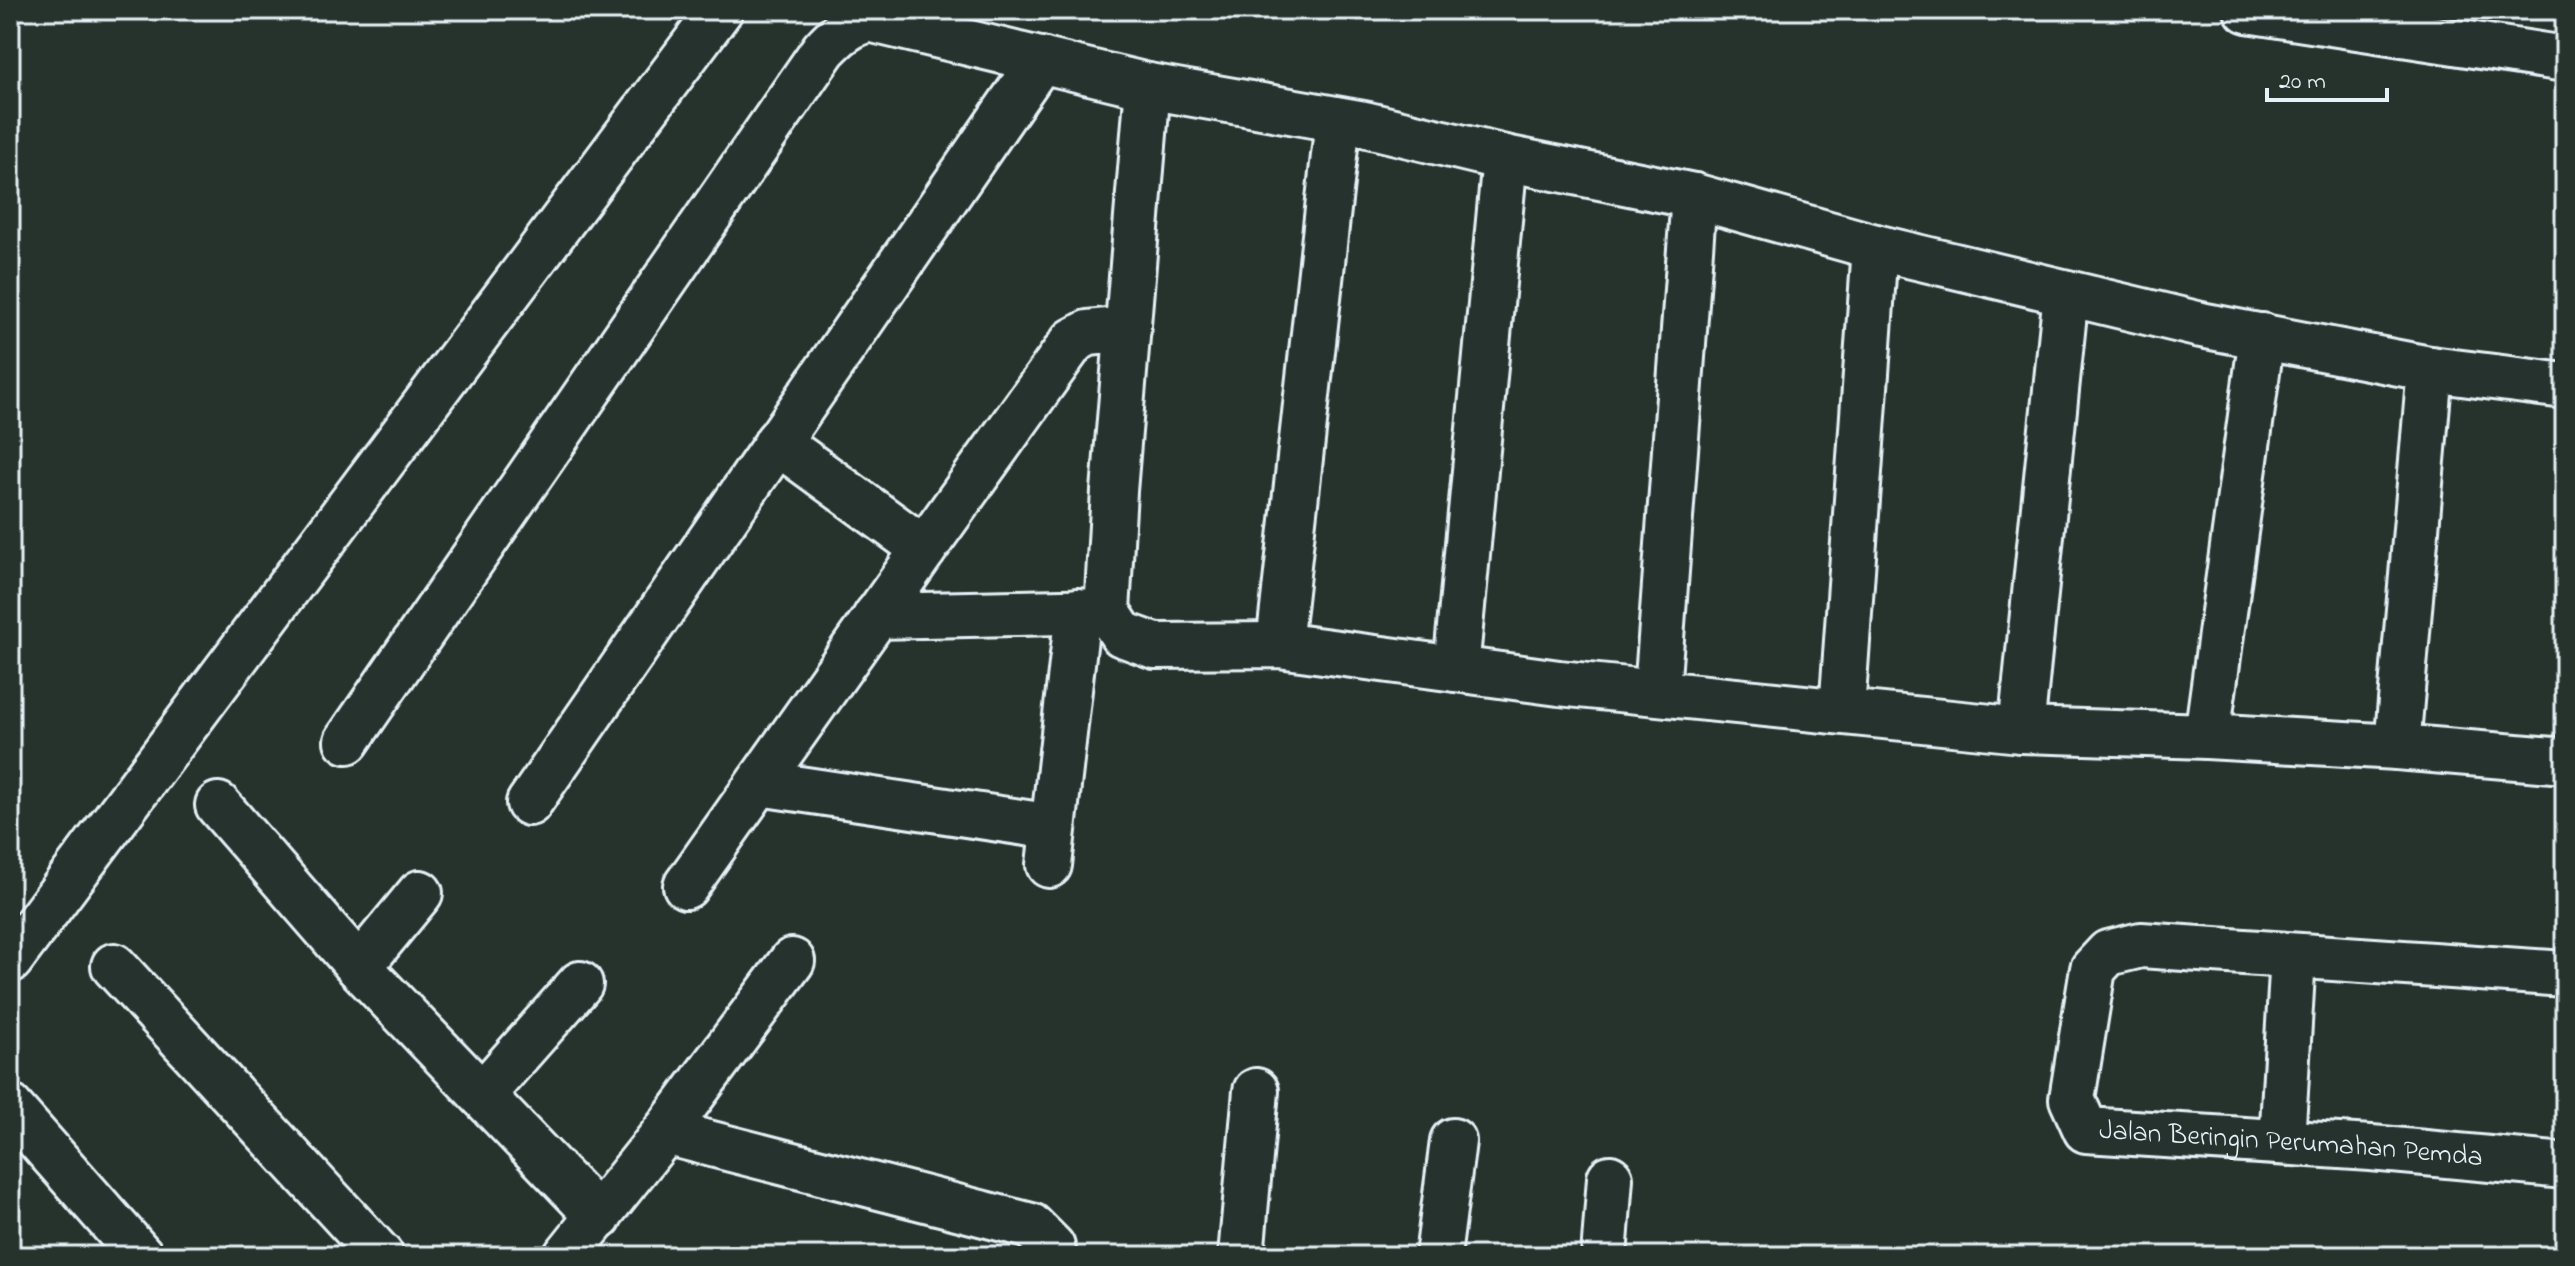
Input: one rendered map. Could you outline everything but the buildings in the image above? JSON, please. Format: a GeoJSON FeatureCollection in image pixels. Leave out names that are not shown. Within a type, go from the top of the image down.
{"type":"FeatureCollection","features":[{"type":"Feature","properties":{"kind":"street"},"geometry":{"type":"LineString","coordinates":[[10,960],[720,10]]}},
{"type":"Feature","properties":{"kind":"street"},"geometry":{"type":"LineString","coordinates":[[2274,12],[2565,59]]}},
{"type":"Feature","properties":{"kind":"street"},"geometry":{"type":"LineString","coordinates":[[347,741],[824,49],[838,33],[854,23],[869,19],[1148,86],[1338,120],[1694,196],[1875,247],[2201,325],[2430,369],[2565,386]]}},
{"type":"Feature","properties":{"kind":"street"},"geometry":{"type":"LineString","coordinates":[[529,803],[1041,60]]}},
{"type":"Feature","properties":{"kind":"street"},"geometry":{"type":"LineString","coordinates":[[759,783],[1051,846],[1114,491],[1148,86]]}},
{"type":"Feature","properties":{"kind":"street"},"geometry":{"type":"LineString","coordinates":[[1279,645],[1338,120]]}},
{"type":"Feature","properties":{"kind":"street"},"geometry":{"type":"LineString","coordinates":[[1456,669],[1505,158]]}},
{"type":"Feature","properties":{"kind":"street"},"geometry":{"type":"LineString","coordinates":[[1657,692],[1694,196]]}},
{"type":"Feature","properties":{"kind":"street"},"geometry":{"type":"LineString","coordinates":[[1842,711],[1875,247]]}},
{"type":"Feature","properties":{"kind":"street"},"geometry":{"type":"LineString","coordinates":[[2021,730],[2066,293]]}},
{"type":"Feature","properties":{"kind":"street"},"geometry":{"type":"LineString","coordinates":[[686,886],[1073,341],[1088,333],[1128,329]]}},
{"type":"Feature","properties":{"kind":"street"},"geometry":{"type":"LineString","coordinates":[[2207,736],[2262,336]]}},
{"type":"Feature","properties":{"kind":"street"},"geometry":{"type":"LineString","coordinates":[[2397,747],[2430,369]]}},
{"type":"Feature","properties":{"kind":"street"},"geometry":{"type":"LineString","coordinates":[[777,442],[924,549]]}},
{"type":"Feature","properties":{"kind":"street"},"geometry":{"type":"LineString","coordinates":[[876,616],[1092,611],[1122,634],[1155,646],[1279,645],[1456,669],[2021,730],[2207,736],[2565,761]]}},
{"type":"Feature","properties":{"kind":"street"},"geometry":{"type":"LineString","coordinates":[[218,805],[359,967],[599,1217]]}},
{"type":"Feature","properties":{"kind":"street"},"geometry":{"type":"LineString","coordinates":[[359,967],[420,893]]}},
{"type":"Feature","properties":{"kind":"street","name":"Jalan Beringin Perumahan Pemda"},"geometry":{"type":"LineString","coordinates":[[2565,974],[2141,945],[2108,953],[2093,969],[2072,1099],[2086,1130],[2282,1142],[2565,1166]]}},
{"type":"Feature","properties":{"kind":"street"},"geometry":{"type":"LineString","coordinates":[[2282,1142],[2293,956]]}},
{"type":"Feature","properties":{"kind":"street"},"geometry":{"type":"LineString","coordinates":[[566,1256],[665,1132],[792,961]]}},
{"type":"Feature","properties":{"kind":"street"},"geometry":{"type":"LineString","coordinates":[[114,966],[381,1256]]}},
{"type":"Feature","properties":{"kind":"street"},"geometry":{"type":"LineString","coordinates":[[482,1095],[580,984]]}},
{"type":"Feature","properties":{"kind":"street"},"geometry":{"type":"LineString","coordinates":[[1241,1256],[1256,1091]]}},
{"type":"Feature","properties":{"kind":"street"},"geometry":{"type":"LineString","coordinates":[[10,1107],[141,1256]]}},
{"type":"Feature","properties":{"kind":"street"},"geometry":{"type":"LineString","coordinates":[[665,1132],[1031,1226],[1052,1247],[1054,1256]]}},
{"type":"Feature","properties":{"kind":"street"},"geometry":{"type":"LineString","coordinates":[[1438,1256],[1453,1141]]}},
{"type":"Feature","properties":{"kind":"street"},"geometry":{"type":"LineString","coordinates":[[1604,1256],[1610,1178]]}}]}
